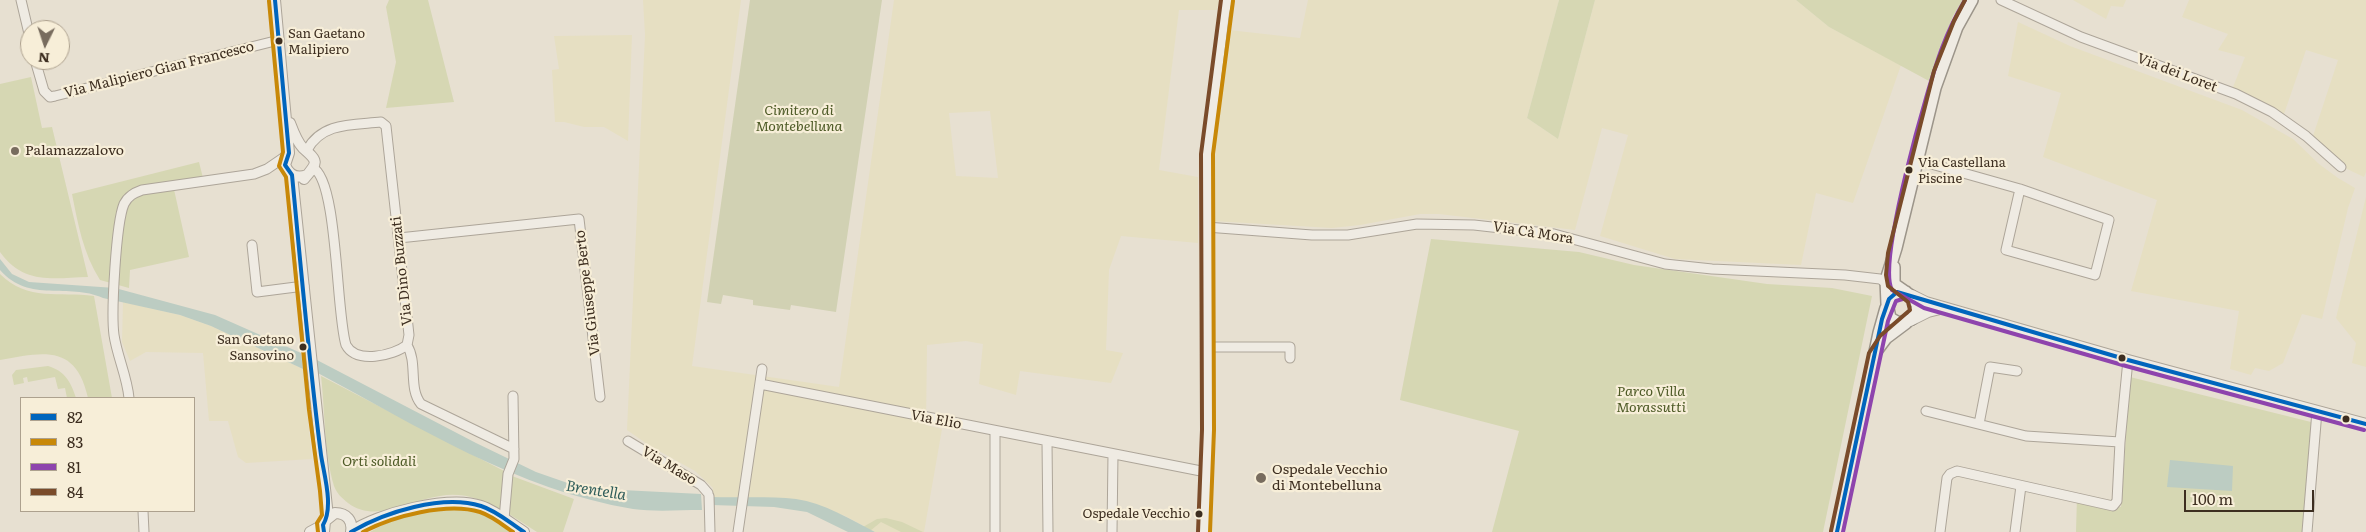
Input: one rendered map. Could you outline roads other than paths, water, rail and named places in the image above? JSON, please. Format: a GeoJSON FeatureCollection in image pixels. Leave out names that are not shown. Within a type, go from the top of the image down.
{"type":"FeatureCollection","features":[{"type":"Feature","properties":{"kind":"main road"},"geometry":{"type":"LineString","coordinates":[[1837,532],[1886,306],[1886,283],[1935,88],[1957,26],[1972,0]]}},
{"type":"Feature","properties":{"kind":"main road"},"geometry":{"type":"LineString","coordinates":[[1875,355],[1886,338],[1916,314],[1918,307],[1909,294],[1897,288],[1893,281],[1896,248]]}},
{"type":"Feature","properties":{"kind":"main road"},"geometry":{"type":"LineString","coordinates":[[1886,306],[1892,295],[1909,294]]}},
{"type":"Feature","properties":{"kind":"main road"},"geometry":{"type":"LineString","coordinates":[[1886,306],[1893,320],[1908,322]]}},
{"type":"Feature","properties":{"kind":"street"},"geometry":{"type":"LineString","coordinates":[[21,0],[26,20]]}},
{"type":"Feature","properties":{"kind":"street"},"geometry":{"type":"LineString","coordinates":[[275,0],[286,108],[288,154],[285,165],[291,173],[304,286],[315,409],[326,490],[325,525]]}},
{"type":"Feature","properties":{"kind":"street"},"geometry":{"type":"LineString","coordinates":[[1204,532],[1208,430],[1207,154],[1227,0]]}},
{"type":"Feature","properties":{"kind":"street","name":"Via dei Loret"},"geometry":{"type":"LineString","coordinates":[[2001,0],[2081,36],[2236,94],[2272,112],[2306,136],[2341,167]]}},
{"type":"Feature","properties":{"kind":"street","name":"Via Malipiero Gian Francesco"},"geometry":{"type":"LineString","coordinates":[[38,70],[44,91],[50,97],[279,40]]}},
{"type":"Feature","properties":{"kind":"street"},"geometry":{"type":"LineString","coordinates":[[286,108],[291,126],[305,149],[314,158],[310,171],[298,186],[295,206]]}},
{"type":"Feature","properties":{"kind":"street","name":"Via Dino Buzzati"},"geometry":{"type":"LineString","coordinates":[[305,149],[313,139],[331,128],[381,122],[386,126],[409,334],[407,345],[392,353],[362,356],[349,351],[346,345],[329,204],[320,173],[310,171]]}},
{"type":"Feature","properties":{"kind":"street"},"geometry":{"type":"LineString","coordinates":[[267,169],[296,148],[305,149]]}},
{"type":"Feature","properties":{"kind":"street"},"geometry":{"type":"LineString","coordinates":[[1917,160],[2020,189],[2109,220],[2095,275],[2006,250],[2020,189]]}},
{"type":"Feature","properties":{"kind":"street"},"geometry":{"type":"LineString","coordinates":[[129,397],[127,378],[114,336],[114,300],[120,220],[124,205],[132,195],[150,189],[248,176],[267,169],[276,168],[300,177],[310,171]]}},
{"type":"Feature","properties":{"kind":"street","name":"Via Giuseppe Berto"},"geometry":{"type":"LineString","coordinates":[[399,238],[579,220],[600,397]]}},
{"type":"Feature","properties":{"kind":"street","name":"Via Cà Mora"},"geometry":{"type":"LineString","coordinates":[[1206,227],[1312,235],[1348,235],[1417,224],[1491,227],[1554,234],[1665,264],[1712,270],[1836,274],[1877,279],[1886,283]]}},
{"type":"Feature","properties":{"kind":"street"},"geometry":{"type":"LineString","coordinates":[[252,245],[257,292],[304,286]]}},
{"type":"Feature","properties":{"kind":"street"},"geometry":{"type":"LineString","coordinates":[[1909,294],[1950,309],[2128,360],[2366,424]]}},
{"type":"Feature","properties":{"kind":"street"},"geometry":{"type":"LineString","coordinates":[[1908,322],[1935,310],[1950,309]]}},
{"type":"Feature","properties":{"kind":"street"},"geometry":{"type":"LineString","coordinates":[[407,345],[413,358],[416,395],[421,404],[514,449]]}},
{"type":"Feature","properties":{"kind":"street"},"geometry":{"type":"LineString","coordinates":[[1207,347],[1290,347],[1290,358]]}},
{"type":"Feature","properties":{"kind":"street"},"geometry":{"type":"LineString","coordinates":[[1940,532],[1947,478],[1952,472],[1958,471],[2108,507],[2113,506],[2117,501],[2120,442],[2128,360]]}},
{"type":"Feature","properties":{"kind":"street"},"geometry":{"type":"LineString","coordinates":[[1979,424],[1990,367],[2017,371]]}},
{"type":"Feature","properties":{"kind":"street"},"geometry":{"type":"LineString","coordinates":[[738,532],[762,369]]}},
{"type":"Feature","properties":{"kind":"street","name":"Via Elio"},"geometry":{"type":"LineString","coordinates":[[760,384],[1206,472]]}},
{"type":"Feature","properties":{"kind":"street"},"geometry":{"type":"LineString","coordinates":[[504,519],[508,474],[513,460],[514,449],[513,396]]}},
{"type":"Feature","properties":{"kind":"street"},"geometry":{"type":"LineString","coordinates":[[1926,411],[2026,436],[2120,442]]}},
{"type":"Feature","properties":{"kind":"street"},"geometry":{"type":"LineString","coordinates":[[2307,532],[2317,411]]}},
{"type":"Feature","properties":{"kind":"street"},"geometry":{"type":"LineString","coordinates":[[995,431],[995,532]]}},
{"type":"Feature","properties":{"kind":"street","name":"Via Maso"},"geometry":{"type":"LineString","coordinates":[[628,441],[701,485],[708,495],[710,532]]}},
{"type":"Feature","properties":{"kind":"street"},"geometry":{"type":"LineString","coordinates":[[1047,442],[1048,532]]}},
{"type":"Feature","properties":{"kind":"street"},"geometry":{"type":"LineString","coordinates":[[1112,532],[1113,454]]}},
{"type":"Feature","properties":{"kind":"street"},"geometry":{"type":"LineString","coordinates":[[2015,532],[2022,486]]}},
{"type":"Feature","properties":{"kind":"street"},"geometry":{"type":"LineString","coordinates":[[326,490],[351,526],[351,532]]}},
{"type":"Feature","properties":{"kind":"street"},"geometry":{"type":"LineString","coordinates":[[351,532],[370,520],[448,501],[468,502],[483,506],[524,532]]}},
{"type":"Feature","properties":{"kind":"street"},"geometry":{"type":"LineString","coordinates":[[143,512],[145,530]]}},
{"type":"Feature","properties":{"kind":"street"},"geometry":{"type":"LineString","coordinates":[[310,532],[344,516],[370,520]]}},
{"type":"Feature","properties":{"kind":"water"},"geometry":{"type":"Polygon","coordinates":[[[0,259],[12,274],[29,282],[115,288],[215,315],[301,353],[303,369],[211,326],[180,315],[90,294],[37,290],[24,286],[12,280],[0,270],[0,259]]]}},
{"type":"Feature","properties":{"kind":"water","name":"Brentella"},"geometry":{"type":"Polygon","coordinates":[[[315,359],[536,472],[582,488],[701,494],[702,510],[658,511],[633,509],[591,500],[509,472],[430,434],[316,372],[315,359]]]}},
{"type":"Feature","properties":{"kind":"water"},"geometry":{"type":"Polygon","coordinates":[[[2170,460],[2233,466],[2232,491],[2167,487],[2170,460]]]}},
{"type":"Feature","properties":{"kind":"water"},"geometry":{"type":"Polygon","coordinates":[[[711,497],[775,498],[806,501],[837,512],[875,532],[848,532],[807,512],[774,507],[712,505],[711,497]]]}},
{"type":"Feature","properties":{"kind":"place","name":"San Gaetano Malipiero"},"geometry":{"type":"Point","coordinates":[279,41]}},
{"type":"Feature","properties":{"kind":"place","name":"Palamazzalovo"},"geometry":{"type":"Point","coordinates":[15,151]}},
{"type":"Feature","properties":{"kind":"place","name":"Via Castellana Piscine"},"geometry":{"type":"Point","coordinates":[1909,170]}},
{"type":"Feature","properties":{"kind":"place","name":"San Gaetano Sansovino"},"geometry":{"type":"Point","coordinates":[303,347]}},
{"type":"Feature","properties":{"kind":"place","name":"Ospedale Vecchio di Montebelluna"},"geometry":{"type":"Point","coordinates":[1261,478]}},
{"type":"Feature","properties":{"kind":"place","name":"Ospedale Vecchio"},"geometry":{"type":"Point","coordinates":[1199,514]}},
{"type":"Feature","properties":{"kind":"park label","name":"Cimitero di Montebelluna"},"geometry":{"type":"Point","coordinates":[799,120]}},
{"type":"Feature","properties":{"kind":"park label","name":"Parco Villa Morassutti"},"geometry":{"type":"Point","coordinates":[1651,400]}},
{"type":"Feature","properties":{"kind":"park label","name":"Orti solidali"},"geometry":{"type":"Point","coordinates":[379,462]}}]}
